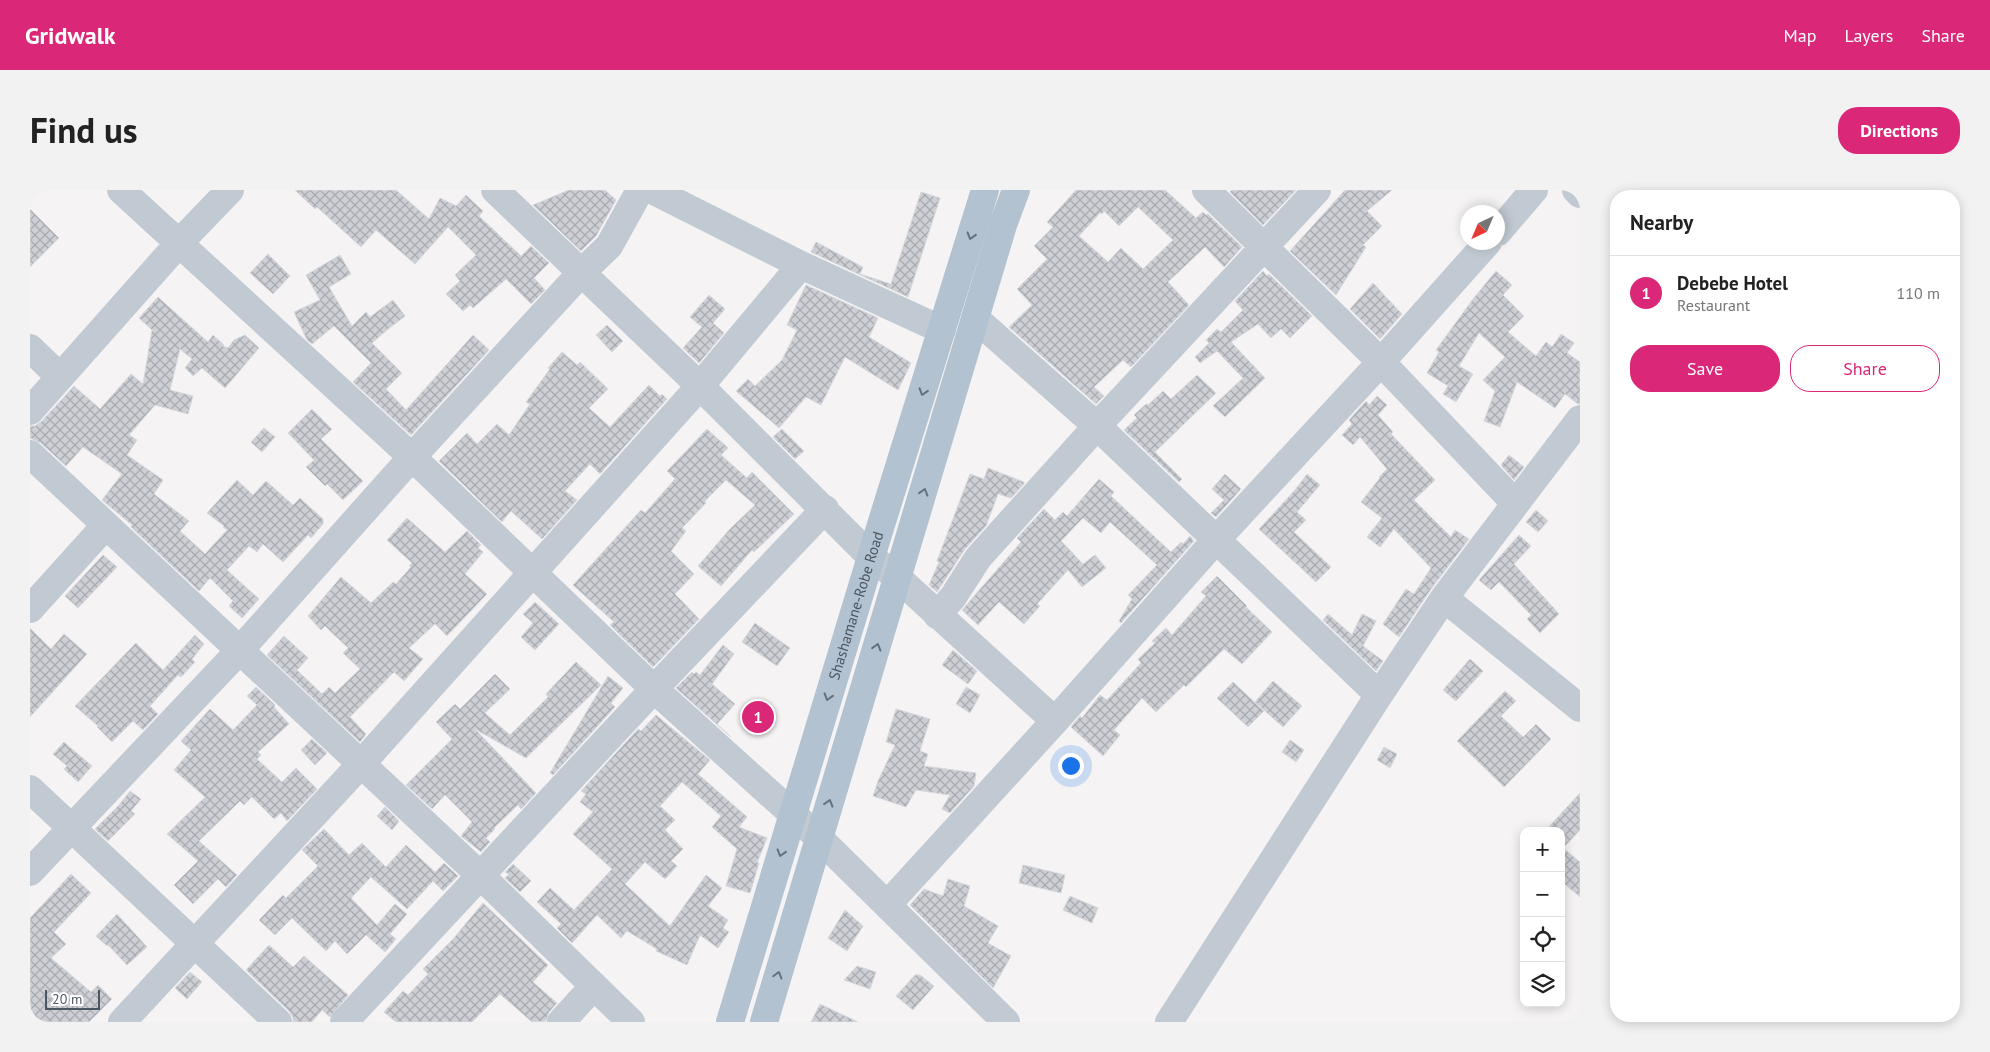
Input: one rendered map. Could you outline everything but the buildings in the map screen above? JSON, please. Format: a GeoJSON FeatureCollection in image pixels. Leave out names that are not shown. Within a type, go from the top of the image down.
{"type":"FeatureCollection","features":[{"type":"Feature","properties":{"kind":"main road","name":"Shashamane-Robe Road"},"geometry":{"type":"LineString","coordinates":[[730,1022],[985,190]]}},
{"type":"Feature","properties":{"kind":"main road"},"geometry":{"type":"LineString","coordinates":[[764,1022],[818,837],[899,579],[1016,190]]}},
{"type":"Feature","properties":{"kind":"street"},"geometry":{"type":"LineString","coordinates":[[121,190],[180,242],[412,457],[654,688],[818,837],[888,904],[998,1019]]}},
{"type":"Feature","properties":{"kind":"street"},"geometry":{"type":"LineString","coordinates":[[30,411],[180,242],[230,190]]}},
{"type":"Feature","properties":{"kind":"street"},"geometry":{"type":"LineString","coordinates":[[495,190],[700,386],[871,557],[899,579],[1055,721]]}},
{"type":"Feature","properties":{"kind":"street"},"geometry":{"type":"LineString","coordinates":[[30,872],[240,650],[412,457],[582,272],[609,246],[640,190]]}},
{"type":"Feature","properties":{"kind":"street"},"geometry":{"type":"LineString","coordinates":[[652,190],[801,265],[942,330]]}},
{"type":"Feature","properties":{"kind":"street"},"geometry":{"type":"LineString","coordinates":[[1206,190],[1381,362],[1515,503]]}},
{"type":"Feature","properties":{"kind":"street"},"geometry":{"type":"LineString","coordinates":[[937,615],[954,597],[978,558],[1097,426],[1316,190]]}},
{"type":"Feature","properties":{"kind":"street"},"geometry":{"type":"LineString","coordinates":[[1505,224],[1534,190]]}},
{"type":"Feature","properties":{"kind":"street"},"geometry":{"type":"LineString","coordinates":[[1576,190],[1580,194]]}},
{"type":"Feature","properties":{"kind":"street"},"geometry":{"type":"LineString","coordinates":[[888,904],[1481,250]]}},
{"type":"Feature","properties":{"kind":"street"},"geometry":{"type":"LineString","coordinates":[[122,1022],[361,764],[700,386],[801,265]]}},
{"type":"Feature","properties":{"kind":"street"},"geometry":{"type":"LineString","coordinates":[[976,319],[1097,426],[1379,695]]}},
{"type":"Feature","properties":{"kind":"street"},"geometry":{"type":"LineString","coordinates":[[30,348],[60,377]]}},
{"type":"Feature","properties":{"kind":"street"},"geometry":{"type":"LineString","coordinates":[[1169,1022],[1379,695],[1444,598],[1580,419]]}},
{"type":"Feature","properties":{"kind":"street"},"geometry":{"type":"LineString","coordinates":[[30,454],[481,876],[631,1022]]}},
{"type":"Feature","properties":{"kind":"street"},"geometry":{"type":"LineString","coordinates":[[344,1022],[654,688],[825,509]]}},
{"type":"Feature","properties":{"kind":"street"},"geometry":{"type":"LineString","coordinates":[[30,609],[106,525]]}},
{"type":"Feature","properties":{"kind":"street"},"geometry":{"type":"LineString","coordinates":[[1444,598],[1580,708]]}},
{"type":"Feature","properties":{"kind":"street"},"geometry":{"type":"LineString","coordinates":[[30,789],[278,1022]]}},
{"type":"Feature","properties":{"kind":"street"},"geometry":{"type":"LineString","coordinates":[[561,1022],[593,987]]}},
{"type":"Feature","properties":{"kind":"place","name":"Debebe Hotel"},"geometry":{"type":"Point","coordinates":[758,717]}}]}
